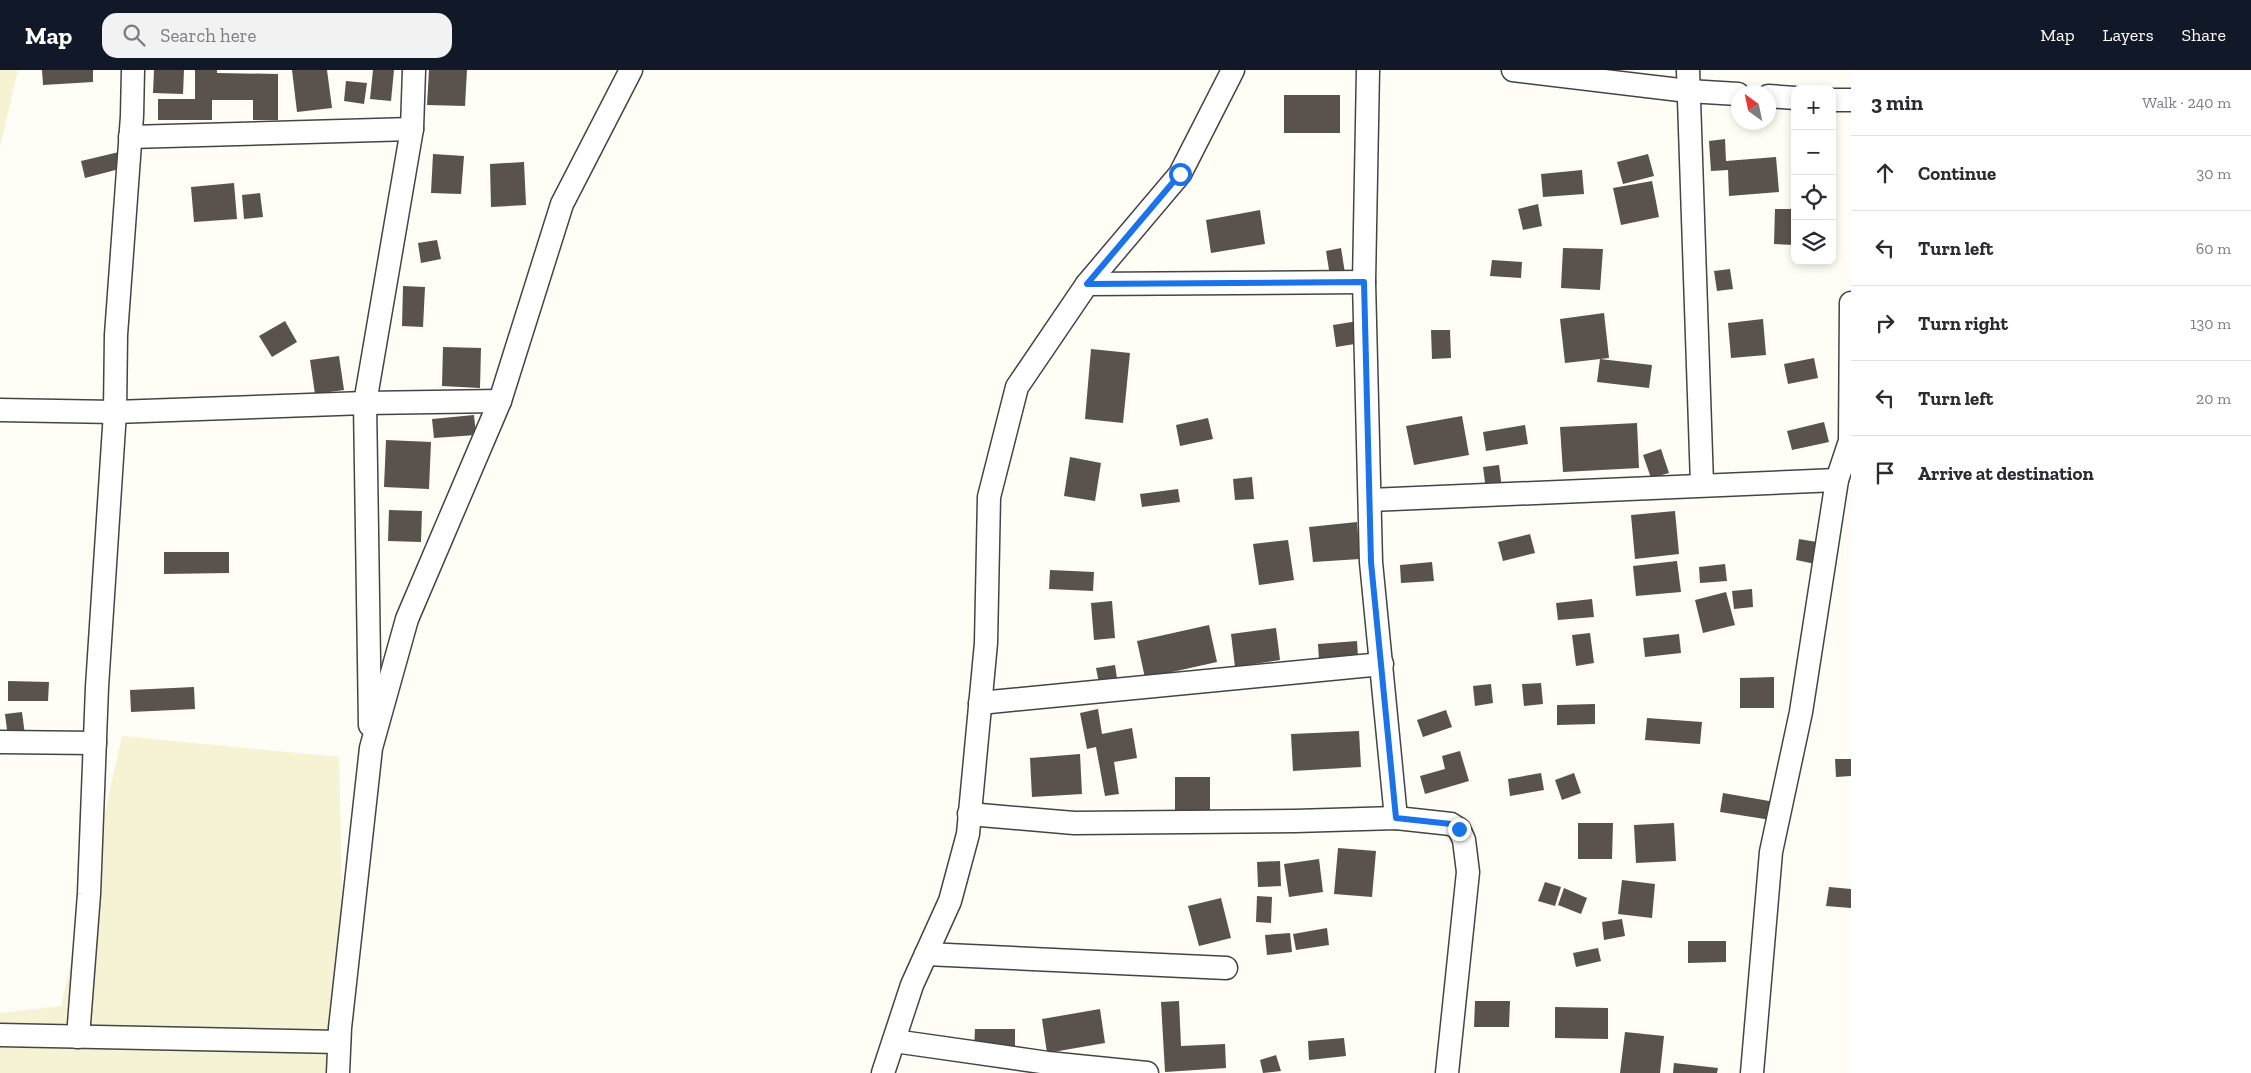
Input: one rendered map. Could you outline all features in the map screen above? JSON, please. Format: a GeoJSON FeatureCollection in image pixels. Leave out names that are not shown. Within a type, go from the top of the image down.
{"type":"FeatureCollection","features":[{"type":"Feature","properties":{"kind":"street"},"geometry":{"type":"LineString","coordinates":[[78,1037],[90,894],[95,742],[115,412],[116,335],[133,70]]}},
{"type":"Feature","properties":{"kind":"street"},"geometry":{"type":"LineString","coordinates":[[338,1073],[339,1042],[371,748],[365,403],[412,129],[414,70]]}},
{"type":"Feature","properties":{"kind":"street"},"geometry":{"type":"LineString","coordinates":[[371,748],[407,619],[500,401],[562,204],[631,70]]}},
{"type":"Feature","properties":{"kind":"street"},"geometry":{"type":"LineString","coordinates":[[883,1073],[912,985],[950,901],[968,834],[986,643],[989,497],[1017,387],[1087,284],[1180,174],[1233,70]]}},
{"type":"Feature","properties":{"kind":"street"},"geometry":{"type":"LineString","coordinates":[[1368,70],[1364,282],[1371,562],[1396,818]]}},
{"type":"Feature","properties":{"kind":"street"},"geometry":{"type":"LineString","coordinates":[[1513,70],[1688,80],[1731,92]]}},
{"type":"Feature","properties":{"kind":"street"},"geometry":{"type":"LineString","coordinates":[[1688,80],[1702,484]]}},
{"type":"Feature","properties":{"kind":"street"},"geometry":{"type":"LineString","coordinates":[[1776,97],[1791,98]]}},
{"type":"Feature","properties":{"kind":"street"},"geometry":{"type":"LineString","coordinates":[[1836,100],[1851,100]]}},
{"type":"Feature","properties":{"kind":"street"},"geometry":{"type":"LineString","coordinates":[[130,137],[412,129]]}},
{"type":"Feature","properties":{"kind":"street"},"geometry":{"type":"LineString","coordinates":[[1087,284],[1364,282]]}},
{"type":"Feature","properties":{"kind":"street"},"geometry":{"type":"LineString","coordinates":[[1752,1073],[1771,852],[1801,712],[1850,441],[1851,303]]}},
{"type":"Feature","properties":{"kind":"street"},"geometry":{"type":"LineString","coordinates":[[0,410],[115,412],[365,403],[500,401]]}},
{"type":"Feature","properties":{"kind":"street"},"geometry":{"type":"LineString","coordinates":[[1370,500],[1702,484],[1843,473]]}},
{"type":"Feature","properties":{"kind":"street"},"geometry":{"type":"LineString","coordinates":[[980,703],[1382,664]]}},
{"type":"Feature","properties":{"kind":"street"},"geometry":{"type":"LineString","coordinates":[[0,742],[95,742]]}},
{"type":"Feature","properties":{"kind":"street"},"geometry":{"type":"LineString","coordinates":[[969,814],[1074,823],[1396,818],[1451,824],[1459,829],[1464,840],[1468,872],[1447,1073]]}},
{"type":"Feature","properties":{"kind":"street"},"geometry":{"type":"LineString","coordinates":[[926,954],[1226,968]]}},
{"type":"Feature","properties":{"kind":"street"},"geometry":{"type":"LineString","coordinates":[[0,1034],[339,1042]]}},
{"type":"Feature","properties":{"kind":"street"},"geometry":{"type":"LineString","coordinates":[[894,1041],[1048,1064],[1147,1073]]}},
{"type":"Feature","properties":{"kind":"shaded area"},"geometry":{"type":"Polygon","coordinates":[[[0,70],[18,70],[0,147],[0,70]]]}},
{"type":"Feature","properties":{"kind":"shaded area"},"geometry":{"type":"Polygon","coordinates":[[[122,736],[339,757],[346,1073],[0,1073],[0,1013],[61,1006],[122,736]]]}},
{"type":"Feature","properties":{"kind":"building"},"geometry":{"type":"Polygon","coordinates":[[[42,70],[93,70],[93,82],[43,85],[42,70]]]}},
{"type":"Feature","properties":{"kind":"building"},"geometry":{"type":"Polygon","coordinates":[[[154,70],[184,70],[183,94],[153,93],[154,70]]]}},
{"type":"Feature","properties":{"kind":"building"},"geometry":{"type":"Polygon","coordinates":[[[195,70],[217,70],[217,73],[278,74],[278,120],[253,120],[253,100],[212,100],[212,120],[158,120],[158,99],[195,99],[195,70]]]}},
{"type":"Feature","properties":{"kind":"building"},"geometry":{"type":"Polygon","coordinates":[[[292,70],[327,70],[332,108],[297,112],[292,70]]]}},
{"type":"Feature","properties":{"kind":"building"},"geometry":{"type":"Polygon","coordinates":[[[373,70],[394,70],[391,101],[370,99],[373,70]]]}},
{"type":"Feature","properties":{"kind":"building"},"geometry":{"type":"Polygon","coordinates":[[[429,70],[467,70],[465,106],[427,105],[429,70]]]}},
{"type":"Feature","properties":{"kind":"building"},"geometry":{"type":"Polygon","coordinates":[[[346,81],[367,83],[364,104],[344,101],[346,81]]]}},
{"type":"Feature","properties":{"kind":"building"},"geometry":{"type":"Polygon","coordinates":[[[1284,95],[1340,95],[1340,133],[1284,133],[1284,95]]]}},
{"type":"Feature","properties":{"kind":"building"},"geometry":{"type":"Polygon","coordinates":[[[1725,139],[1726,161],[1776,157],[1779,192],[1729,196],[1728,170],[1711,171],[1709,141],[1725,139]]]}},
{"type":"Feature","properties":{"kind":"building"},"geometry":{"type":"Polygon","coordinates":[[[119,152],[123,168],[85,178],[81,161],[119,152]]]}},
{"type":"Feature","properties":{"kind":"building"},"geometry":{"type":"Polygon","coordinates":[[[433,154],[464,156],[461,194],[431,193],[433,154]]]}},
{"type":"Feature","properties":{"kind":"building"},"geometry":{"type":"Polygon","coordinates":[[[1648,154],[1654,176],[1623,184],[1617,162],[1648,154]]]}},
{"type":"Feature","properties":{"kind":"building"},"geometry":{"type":"Polygon","coordinates":[[[524,162],[526,205],[491,207],[490,164],[524,162]]]}},
{"type":"Feature","properties":{"kind":"building"},"geometry":{"type":"Polygon","coordinates":[[[1582,170],[1584,194],[1543,197],[1541,174],[1582,170]]]}},
{"type":"Feature","properties":{"kind":"building"},"geometry":{"type":"Polygon","coordinates":[[[1652,181],[1659,217],[1621,225],[1613,188],[1652,181]]]}},
{"type":"Feature","properties":{"kind":"building"},"geometry":{"type":"Polygon","coordinates":[[[234,183],[237,219],[194,222],[191,187],[234,183]]]}},
{"type":"Feature","properties":{"kind":"building"},"geometry":{"type":"Polygon","coordinates":[[[260,193],[263,217],[244,219],[242,195],[260,193]]]}},
{"type":"Feature","properties":{"kind":"building"},"geometry":{"type":"Polygon","coordinates":[[[1538,204],[1542,226],[1523,230],[1518,209],[1538,204]]]}},
{"type":"Feature","properties":{"kind":"building"},"geometry":{"type":"Polygon","coordinates":[[[1775,209],[1791,209],[1791,245],[1774,244],[1775,209]]]}},
{"type":"Feature","properties":{"kind":"building"},"geometry":{"type":"Polygon","coordinates":[[[1260,210],[1265,244],[1211,253],[1206,220],[1260,210]]]}},
{"type":"Feature","properties":{"kind":"building"},"geometry":{"type":"Polygon","coordinates":[[[437,240],[441,259],[421,263],[418,243],[437,240]]]}},
{"type":"Feature","properties":{"kind":"building"},"geometry":{"type":"Polygon","coordinates":[[[1341,248],[1345,273],[1330,276],[1326,251],[1341,248]]]}},
{"type":"Feature","properties":{"kind":"building"},"geometry":{"type":"Polygon","coordinates":[[[1563,248],[1603,249],[1600,290],[1561,288],[1563,248]]]}},
{"type":"Feature","properties":{"kind":"building"},"geometry":{"type":"Polygon","coordinates":[[[1492,260],[1522,262],[1521,278],[1490,276],[1492,260]]]}},
{"type":"Feature","properties":{"kind":"building"},"geometry":{"type":"Polygon","coordinates":[[[1730,269],[1733,289],[1717,291],[1714,271],[1730,269]]]}},
{"type":"Feature","properties":{"kind":"building"},"geometry":{"type":"Polygon","coordinates":[[[403,286],[425,287],[423,327],[402,326],[403,286]]]}},
{"type":"Feature","properties":{"kind":"building"},"geometry":{"type":"Polygon","coordinates":[[[1604,313],[1609,358],[1565,363],[1560,319],[1604,313]]]}},
{"type":"Feature","properties":{"kind":"building"},"geometry":{"type":"Polygon","coordinates":[[[1763,319],[1766,355],[1731,358],[1728,323],[1763,319]]]}},
{"type":"Feature","properties":{"kind":"building"},"geometry":{"type":"Polygon","coordinates":[[[285,321],[297,342],[272,357],[259,336],[285,321]]]}},
{"type":"Feature","properties":{"kind":"building"},"geometry":{"type":"Polygon","coordinates":[[[1358,321],[1361,343],[1336,347],[1333,325],[1358,321]]]}},
{"type":"Feature","properties":{"kind":"building"},"geometry":{"type":"Polygon","coordinates":[[[1431,330],[1450,330],[1451,358],[1432,359],[1431,330]]]}},
{"type":"Feature","properties":{"kind":"building"},"geometry":{"type":"Polygon","coordinates":[[[443,347],[481,348],[480,388],[442,386],[443,347]]]}},
{"type":"Feature","properties":{"kind":"building"},"geometry":{"type":"Polygon","coordinates":[[[1091,349],[1130,353],[1123,423],[1085,419],[1091,349]]]}},
{"type":"Feature","properties":{"kind":"building"},"geometry":{"type":"Polygon","coordinates":[[[339,356],[344,390],[315,394],[310,360],[339,356]]]}},
{"type":"Feature","properties":{"kind":"building"},"geometry":{"type":"Polygon","coordinates":[[[1814,358],[1818,378],[1788,384],[1784,364],[1814,358]]]}},
{"type":"Feature","properties":{"kind":"building"},"geometry":{"type":"Polygon","coordinates":[[[1600,359],[1652,365],[1649,388],[1597,382],[1600,359]]]}},
{"type":"Feature","properties":{"kind":"building"},"geometry":{"type":"Polygon","coordinates":[[[474,415],[476,435],[434,438],[432,419],[474,415]]]}},
{"type":"Feature","properties":{"kind":"building"},"geometry":{"type":"Polygon","coordinates":[[[1462,416],[1469,455],[1414,465],[1406,426],[1462,416]]]}},
{"type":"Feature","properties":{"kind":"building"},"geometry":{"type":"Polygon","coordinates":[[[1208,418],[1213,439],[1180,446],[1176,425],[1208,418]]]}},
{"type":"Feature","properties":{"kind":"building"},"geometry":{"type":"Polygon","coordinates":[[[1824,422],[1829,442],[1792,450],[1787,431],[1824,422]]]}},
{"type":"Feature","properties":{"kind":"building"},"geometry":{"type":"Polygon","coordinates":[[[1637,423],[1639,468],[1563,472],[1560,427],[1637,423]]]}},
{"type":"Feature","properties":{"kind":"building"},"geometry":{"type":"Polygon","coordinates":[[[1525,425],[1528,444],[1486,451],[1483,432],[1525,425]]]}},
{"type":"Feature","properties":{"kind":"building"},"geometry":{"type":"Polygon","coordinates":[[[386,440],[431,442],[429,489],[384,487],[386,440]]]}},
{"type":"Feature","properties":{"kind":"building"},"geometry":{"type":"Polygon","coordinates":[[[1661,449],[1669,473],[1651,478],[1643,455],[1661,449]]]}},
{"type":"Feature","properties":{"kind":"building"},"geometry":{"type":"Polygon","coordinates":[[[1070,457],[1101,463],[1095,501],[1064,496],[1070,457]]]}},
{"type":"Feature","properties":{"kind":"building"},"geometry":{"type":"Polygon","coordinates":[[[1499,465],[1502,488],[1486,490],[1483,467],[1499,465]]]}},
{"type":"Feature","properties":{"kind":"building"},"geometry":{"type":"Polygon","coordinates":[[[1252,477],[1254,499],[1235,500],[1233,479],[1252,477]]]}},
{"type":"Feature","properties":{"kind":"building"},"geometry":{"type":"Polygon","coordinates":[[[1178,489],[1180,502],[1142,507],[1140,494],[1178,489]]]}},
{"type":"Feature","properties":{"kind":"building"},"geometry":{"type":"Polygon","coordinates":[[[389,510],[422,511],[421,542],[388,541],[389,510]]]}},
{"type":"Feature","properties":{"kind":"building"},"geometry":{"type":"Polygon","coordinates":[[[1675,511],[1679,554],[1635,559],[1631,515],[1675,511]]]}},
{"type":"Feature","properties":{"kind":"building"},"geometry":{"type":"Polygon","coordinates":[[[1357,522],[1360,559],[1313,562],[1309,527],[1357,522]]]}},
{"type":"Feature","properties":{"kind":"building"},"geometry":{"type":"Polygon","coordinates":[[[1530,534],[1535,553],[1503,561],[1498,542],[1530,534]]]}},
{"type":"Feature","properties":{"kind":"building"},"geometry":{"type":"Polygon","coordinates":[[[1799,539],[1823,543],[1820,565],[1796,560],[1799,539]]]}},
{"type":"Feature","properties":{"kind":"building"},"geometry":{"type":"Polygon","coordinates":[[[1288,540],[1294,580],[1259,585],[1253,544],[1288,540]]]}},
{"type":"Feature","properties":{"kind":"building"},"geometry":{"type":"Polygon","coordinates":[[[164,552],[229,552],[229,573],[164,574],[164,552]]]}},
{"type":"Feature","properties":{"kind":"building"},"geometry":{"type":"Polygon","coordinates":[[[1677,561],[1681,592],[1636,596],[1633,566],[1677,561]]]}},
{"type":"Feature","properties":{"kind":"building"},"geometry":{"type":"Polygon","coordinates":[[[1432,562],[1434,581],[1401,583],[1400,565],[1432,562]]]}},
{"type":"Feature","properties":{"kind":"building"},"geometry":{"type":"Polygon","coordinates":[[[1725,564],[1727,581],[1700,583],[1699,567],[1725,564]]]}},
{"type":"Feature","properties":{"kind":"building"},"geometry":{"type":"Polygon","coordinates":[[[1050,570],[1094,572],[1093,591],[1049,589],[1050,570]]]}},
{"type":"Feature","properties":{"kind":"building"},"geometry":{"type":"Polygon","coordinates":[[[1752,589],[1753,607],[1734,609],[1732,591],[1752,589]]]}},
{"type":"Feature","properties":{"kind":"building"},"geometry":{"type":"Polygon","coordinates":[[[1726,592],[1735,625],[1703,633],[1695,600],[1726,592]]]}},
{"type":"Feature","properties":{"kind":"building"},"geometry":{"type":"Polygon","coordinates":[[[1592,599],[1594,617],[1558,620],[1556,603],[1592,599]]]}},
{"type":"Feature","properties":{"kind":"building"},"geometry":{"type":"Polygon","coordinates":[[[1112,601],[1115,638],[1094,640],[1091,603],[1112,601]]]}},
{"type":"Feature","properties":{"kind":"building"},"geometry":{"type":"Polygon","coordinates":[[[1209,625],[1217,662],[1145,678],[1137,641],[1209,625]]]}},
{"type":"Feature","properties":{"kind":"building"},"geometry":{"type":"Polygon","coordinates":[[[1276,628],[1280,660],[1235,667],[1231,634],[1276,628]]]}},
{"type":"Feature","properties":{"kind":"building"},"geometry":{"type":"Polygon","coordinates":[[[1590,633],[1594,663],[1576,666],[1572,635],[1590,633]]]}},
{"type":"Feature","properties":{"kind":"building"},"geometry":{"type":"Polygon","coordinates":[[[1679,634],[1681,653],[1645,657],[1643,638],[1679,634]]]}},
{"type":"Feature","properties":{"kind":"building"},"geometry":{"type":"Polygon","coordinates":[[[1357,641],[1358,657],[1319,660],[1318,644],[1357,641]]]}},
{"type":"Feature","properties":{"kind":"building"},"geometry":{"type":"Polygon","coordinates":[[[1115,665],[1118,685],[1100,688],[1096,668],[1115,665]]]}},
{"type":"Feature","properties":{"kind":"building"},"geometry":{"type":"Polygon","coordinates":[[[1774,677],[1774,708],[1740,708],[1740,678],[1774,677]]]}},
{"type":"Feature","properties":{"kind":"building"},"geometry":{"type":"Polygon","coordinates":[[[8,681],[49,682],[48,701],[8,701],[8,681]]]}},
{"type":"Feature","properties":{"kind":"building"},"geometry":{"type":"Polygon","coordinates":[[[1541,683],[1543,704],[1524,706],[1522,684],[1541,683]]]}},
{"type":"Feature","properties":{"kind":"building"},"geometry":{"type":"Polygon","coordinates":[[[1491,684],[1493,703],[1475,706],[1473,686],[1491,684]]]}},
{"type":"Feature","properties":{"kind":"building"},"geometry":{"type":"Polygon","coordinates":[[[194,687],[195,709],[131,712],[130,690],[194,687]]]}},
{"type":"Feature","properties":{"kind":"building"},"geometry":{"type":"Polygon","coordinates":[[[1595,704],[1595,724],[1557,725],[1557,705],[1595,704]]]}},
{"type":"Feature","properties":{"kind":"building"},"geometry":{"type":"Polygon","coordinates":[[[1098,709],[1102,734],[1132,728],[1137,758],[1114,762],[1119,794],[1105,796],[1096,747],[1087,749],[1080,713],[1098,709]]]}},
{"type":"Feature","properties":{"kind":"building"},"geometry":{"type":"Polygon","coordinates":[[[1446,710],[1452,727],[1423,737],[1417,720],[1446,710]]]}},
{"type":"Feature","properties":{"kind":"building"},"geometry":{"type":"Polygon","coordinates":[[[22,712],[25,735],[8,738],[5,714],[22,712]]]}},
{"type":"Feature","properties":{"kind":"building"},"geometry":{"type":"Polygon","coordinates":[[[1647,718],[1702,722],[1700,744],[1645,740],[1647,718]]]}},
{"type":"Feature","properties":{"kind":"building"},"geometry":{"type":"Polygon","coordinates":[[[1359,731],[1361,767],[1293,771],[1291,734],[1359,731]]]}},
{"type":"Feature","properties":{"kind":"building"},"geometry":{"type":"Polygon","coordinates":[[[1460,751],[1469,781],[1425,794],[1420,776],[1445,769],[1442,756],[1460,751]]]}},
{"type":"Feature","properties":{"kind":"building"},"geometry":{"type":"Polygon","coordinates":[[[1080,754],[1082,794],[1032,797],[1030,758],[1080,754]]]}},
{"type":"Feature","properties":{"kind":"building"},"geometry":{"type":"Polygon","coordinates":[[[1835,759],[1851,759],[1851,776],[1836,777],[1835,759]]]}},
{"type":"Feature","properties":{"kind":"building"},"geometry":{"type":"Polygon","coordinates":[[[1541,773],[1544,790],[1510,796],[1508,779],[1541,773]]]}},
{"type":"Feature","properties":{"kind":"building"},"geometry":{"type":"Polygon","coordinates":[[[1574,773],[1581,793],[1562,800],[1555,780],[1574,773]]]}},
{"type":"Feature","properties":{"kind":"building"},"geometry":{"type":"Polygon","coordinates":[[[1175,777],[1210,777],[1210,811],[1175,811],[1175,777]]]}},
{"type":"Feature","properties":{"kind":"building"},"geometry":{"type":"Polygon","coordinates":[[[1723,793],[1775,802],[1771,820],[1720,812],[1723,793]]]}},
{"type":"Feature","properties":{"kind":"building"},"geometry":{"type":"Polygon","coordinates":[[[1578,823],[1613,823],[1612,859],[1578,859],[1578,823]]]}},
{"type":"Feature","properties":{"kind":"building"},"geometry":{"type":"Polygon","coordinates":[[[1674,823],[1676,861],[1636,863],[1634,825],[1674,823]]]}},
{"type":"Feature","properties":{"kind":"building"},"geometry":{"type":"Polygon","coordinates":[[[1338,848],[1376,851],[1372,897],[1334,894],[1338,848]]]}},
{"type":"Feature","properties":{"kind":"building"},"geometry":{"type":"Polygon","coordinates":[[[1319,859],[1323,892],[1289,897],[1284,864],[1319,859]]]}},
{"type":"Feature","properties":{"kind":"building"},"geometry":{"type":"Polygon","coordinates":[[[1280,861],[1281,886],[1258,887],[1257,862],[1280,861]]]}},
{"type":"Feature","properties":{"kind":"building"},"geometry":{"type":"Polygon","coordinates":[[[1622,880],[1655,884],[1652,918],[1618,914],[1622,880]]]}},
{"type":"Feature","properties":{"kind":"building"},"geometry":{"type":"Polygon","coordinates":[[[1545,882],[1561,887],[1555,906],[1538,901],[1545,882]]]}},
{"type":"Feature","properties":{"kind":"building"},"geometry":{"type":"Polygon","coordinates":[[[1829,887],[1851,889],[1851,908],[1826,906],[1829,887]]]}},
{"type":"Feature","properties":{"kind":"building"},"geometry":{"type":"Polygon","coordinates":[[[1564,888],[1587,898],[1581,914],[1558,905],[1564,888]]]}},
{"type":"Feature","properties":{"kind":"building"},"geometry":{"type":"Polygon","coordinates":[[[1257,896],[1272,897],[1271,923],[1256,922],[1257,896]]]}},
{"type":"Feature","properties":{"kind":"building"},"geometry":{"type":"Polygon","coordinates":[[[1221,898],[1231,938],[1199,946],[1188,906],[1221,898]]]}},
{"type":"Feature","properties":{"kind":"building"},"geometry":{"type":"Polygon","coordinates":[[[1622,919],[1625,936],[1604,940],[1602,922],[1622,919]]]}},
{"type":"Feature","properties":{"kind":"building"},"geometry":{"type":"Polygon","coordinates":[[[1327,928],[1329,945],[1296,950],[1293,934],[1327,928]]]}},
{"type":"Feature","properties":{"kind":"building"},"geometry":{"type":"Polygon","coordinates":[[[1290,933],[1292,952],[1267,955],[1265,935],[1290,933]]]}},
{"type":"Feature","properties":{"kind":"building"},"geometry":{"type":"Polygon","coordinates":[[[1688,941],[1726,941],[1726,962],[1688,963],[1688,941]]]}},
{"type":"Feature","properties":{"kind":"building"},"geometry":{"type":"Polygon","coordinates":[[[1598,948],[1601,961],[1576,967],[1573,953],[1598,948]]]}},
{"type":"Feature","properties":{"kind":"building"},"geometry":{"type":"Polygon","coordinates":[[[1179,1001],[1181,1046],[1225,1044],[1226,1068],[1165,1072],[1161,1002],[1179,1001]]]}},
{"type":"Feature","properties":{"kind":"building"},"geometry":{"type":"Polygon","coordinates":[[[1475,1001],[1510,1001],[1509,1027],[1474,1027],[1475,1001]]]}},
{"type":"Feature","properties":{"kind":"building"},"geometry":{"type":"Polygon","coordinates":[[[1555,1007],[1608,1008],[1608,1039],[1555,1038],[1555,1007]]]}},
{"type":"Feature","properties":{"kind":"building"},"geometry":{"type":"Polygon","coordinates":[[[1100,1009],[1105,1043],[1047,1053],[1042,1019],[1100,1009]]]}},
{"type":"Feature","properties":{"kind":"building"},"geometry":{"type":"Polygon","coordinates":[[[975,1029],[1015,1029],[1015,1050],[974,1050],[975,1029]]]}},
{"type":"Feature","properties":{"kind":"building"},"geometry":{"type":"Polygon","coordinates":[[[1625,1032],[1664,1036],[1660,1073],[1620,1073],[1625,1032]]]}},
{"type":"Feature","properties":{"kind":"building"},"geometry":{"type":"Polygon","coordinates":[[[1344,1038],[1346,1056],[1309,1060],[1308,1041],[1344,1038]]]}},
{"type":"Feature","properties":{"kind":"building"},"geometry":{"type":"Polygon","coordinates":[[[1276,1055],[1281,1071],[1263,1073],[1260,1060],[1276,1055]]]}},
{"type":"Feature","properties":{"kind":"building"},"geometry":{"type":"Polygon","coordinates":[[[1674,1063],[1718,1068],[1717,1073],[1673,1073],[1674,1063]]]}},
{"type":"Feature","properties":{"kind":"route"},"geometry":{"type":"LineString","coordinates":[[1180,174],[1087,284],[1364,282],[1371,562],[1396,818],[1451,824],[1459,829]]}}]}
